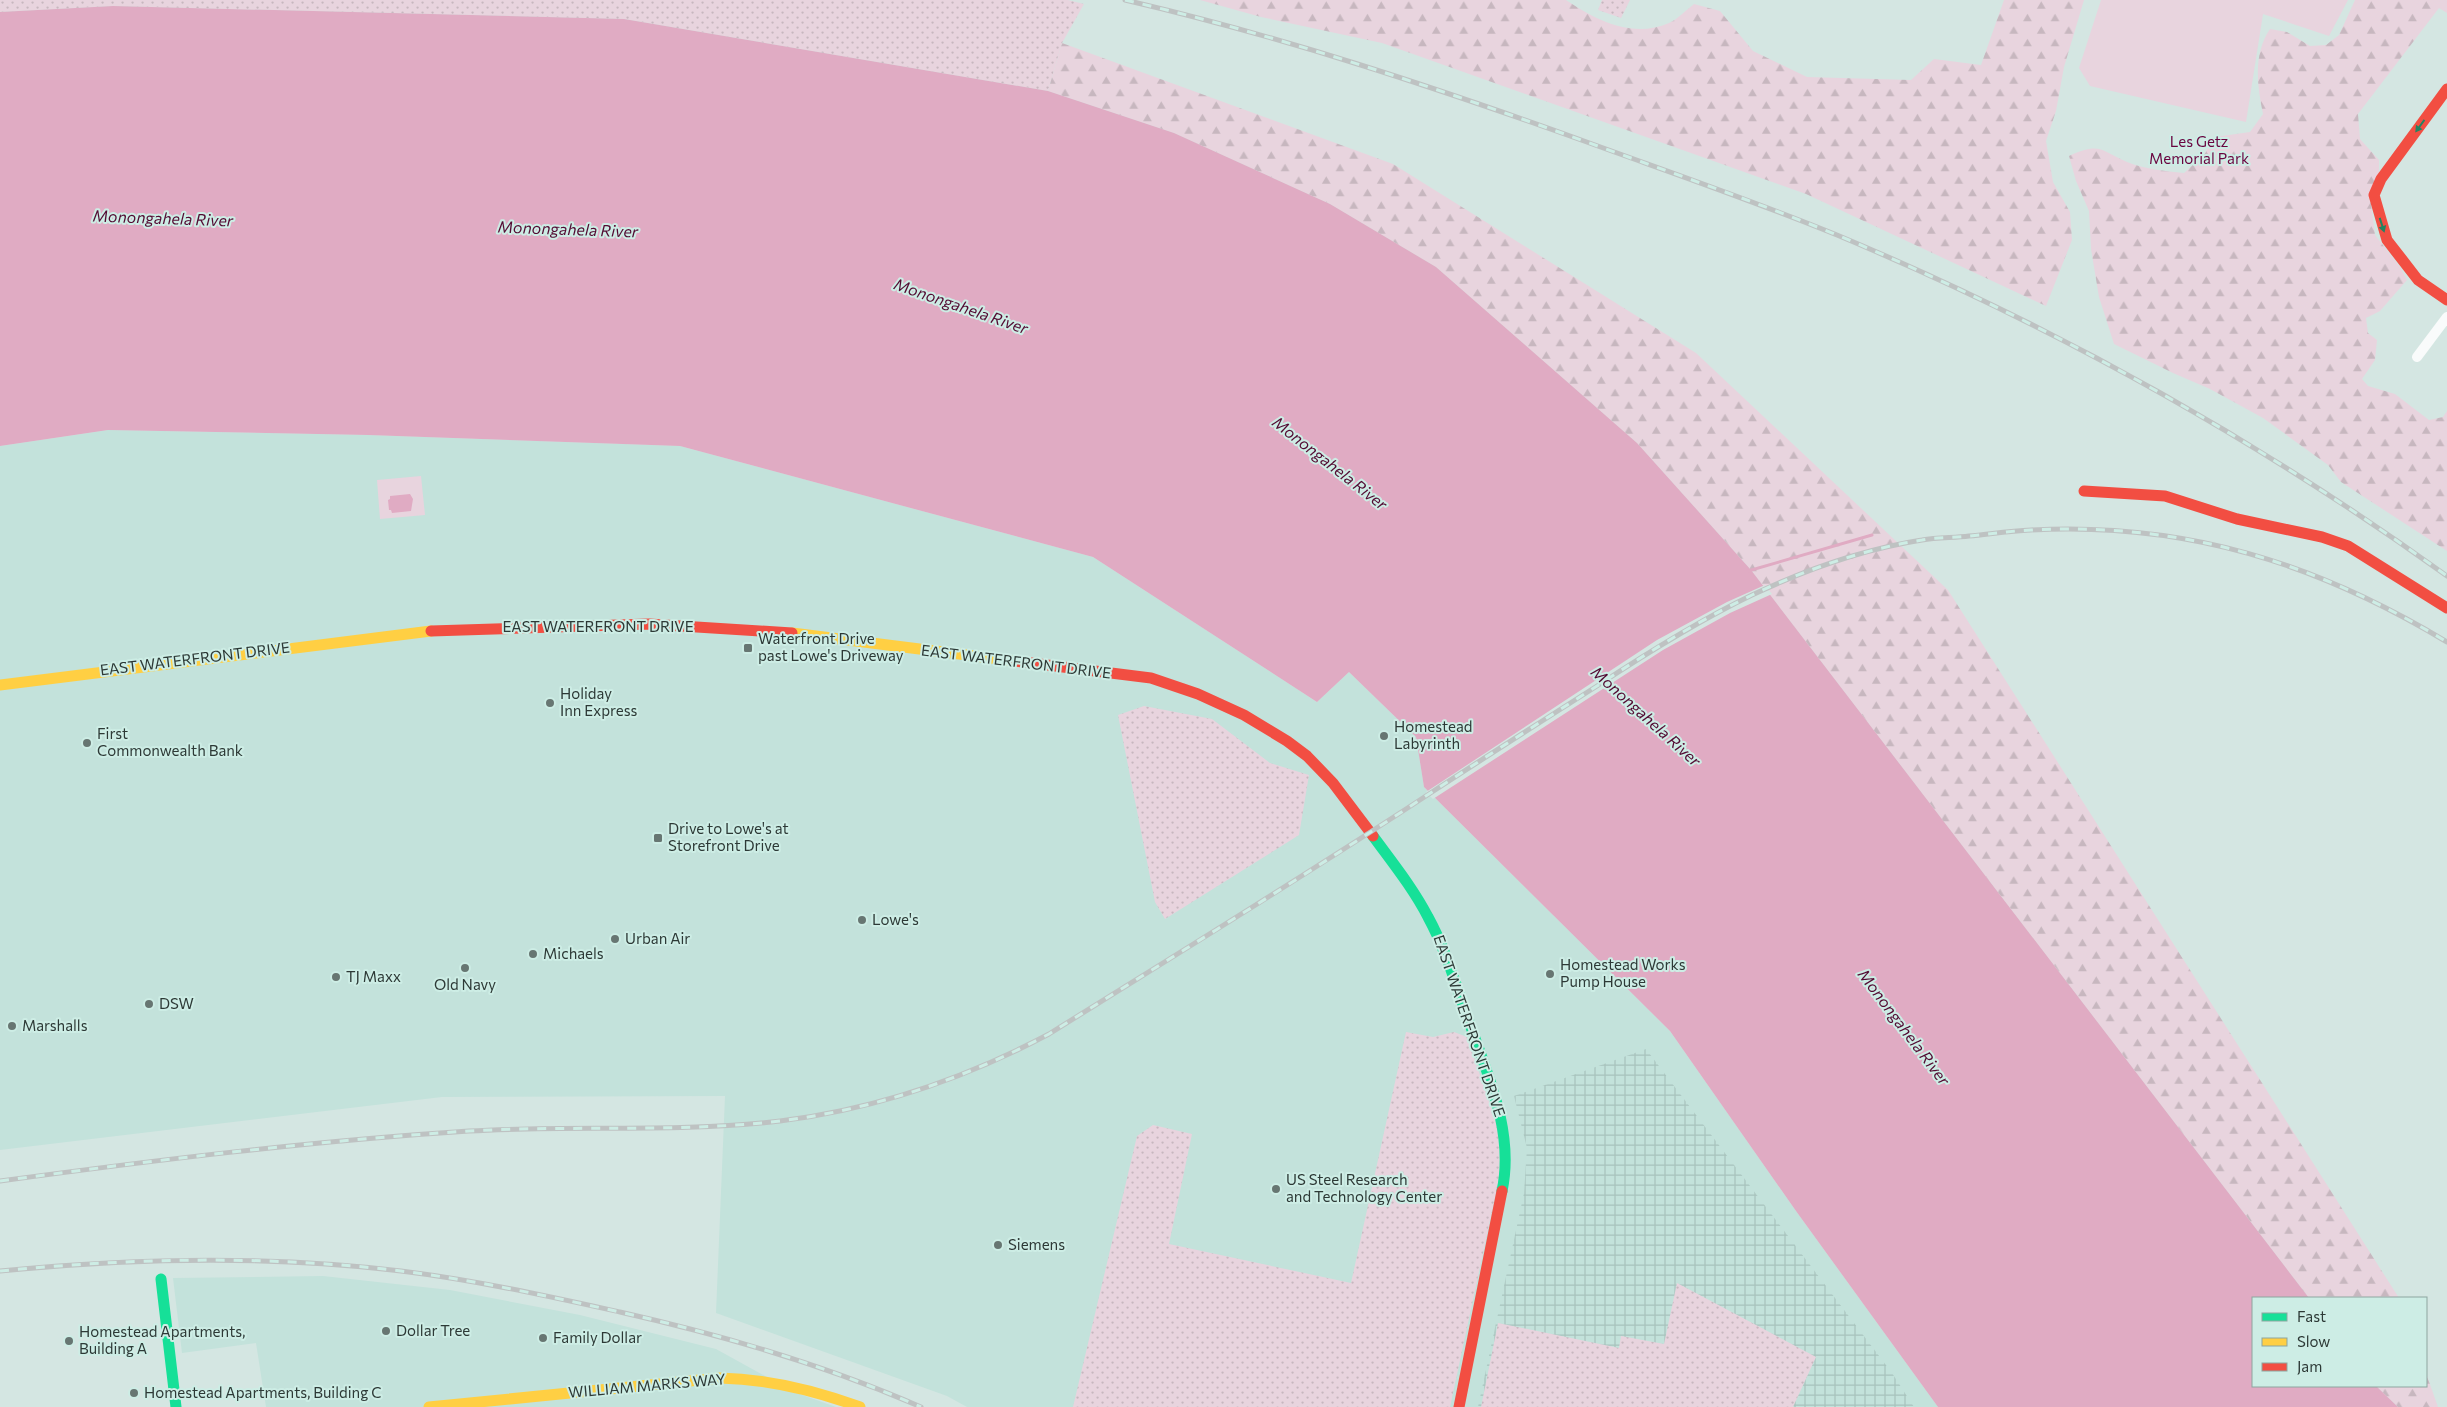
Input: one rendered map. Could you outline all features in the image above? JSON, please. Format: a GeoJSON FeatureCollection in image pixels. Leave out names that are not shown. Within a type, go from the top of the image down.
{"type":"FeatureCollection","features":[{"type":"Feature","properties":{"kind":"street"},"geometry":{"type":"LineString","coordinates":[[2447,89],[2381,179],[2374,195],[2388,240],[2418,280],[2447,300]]}},
{"type":"Feature","properties":{"kind":"street"},"geometry":{"type":"LineString","coordinates":[[2417,357],[2447,317]]}},
{"type":"Feature","properties":{"kind":"street"},"geometry":{"type":"LineString","coordinates":[[2084,491],[2165,496],[2192,503],[2237,519],[2322,537],[2348,546],[2447,608]]}},
{"type":"Feature","properties":{"kind":"street","name":"EAST WATERFRONT DRIVE"},"geometry":{"type":"LineString","coordinates":[[0,685],[413,632],[650,624],[806,634],[1151,678],[1224,704],[1266,727],[1324,773],[1410,888],[1440,940],[1498,1105],[1506,1146],[1505,1178],[1459,1407]]}},
{"type":"Feature","properties":{"kind":"street"},"geometry":{"type":"LineString","coordinates":[[161,1279],[176,1407]]}},
{"type":"Feature","properties":{"kind":"street","name":"WILLIAM MARKS WAY"},"geometry":{"type":"LineString","coordinates":[[429,1407],[509,1402],[720,1378],[746,1377],[794,1385],[860,1407]]}},
{"type":"Feature","properties":{"kind":"shaded area"},"geometry":{"type":"Polygon","coordinates":[[[108,430],[368,435],[680,446],[1093,557],[1317,702],[1349,672],[1416,737],[1424,787],[1670,1031],[1796,1211],[1938,1407],[967,1407],[947,1396],[716,1313],[725,1096],[442,1097],[0,1150],[0,446],[108,430]]]}},
{"type":"Feature","properties":{"kind":"shaded area"},"geometry":{"type":"Polygon","coordinates":[[[1646,1049],[1892,1373],[1914,1407],[1478,1407],[1524,1193],[1527,1148],[1514,1096],[1646,1049]]]}},
{"type":"Feature","properties":{"kind":"shaded area"},"geometry":{"type":"Polygon","coordinates":[[[323,1276],[450,1290],[580,1315],[716,1349],[794,1392],[836,1407],[266,1407],[256,1343],[182,1353],[173,1278],[323,1276]]]}},
{"type":"Feature","properties":{"kind":"green space"},"geometry":{"type":"Polygon","coordinates":[[[0,0],[1068,0],[1084,4],[1062,43],[1048,91],[624,19],[113,6],[0,12],[0,0]]]}},
{"type":"Feature","properties":{"kind":"green space"},"geometry":{"type":"Polygon","coordinates":[[[1200,0],[1566,0],[1590,14],[1615,25],[1642,29],[1669,23],[1694,4],[1720,11],[1753,51],[1807,77],[1911,80],[1934,59],[1981,65],[2004,0],[2084,0],[2064,67],[2056,111],[2046,141],[2053,182],[2070,212],[2072,240],[2046,306],[1806,194],[1382,43],[1261,17],[1200,0]]]}},
{"type":"Feature","properties":{"kind":"green space"},"geometry":{"type":"Polygon","coordinates":[[[1602,0],[1630,0],[1621,18],[1598,10],[1602,0]]]}},
{"type":"Feature","properties":{"kind":"green space"},"geometry":{"type":"Polygon","coordinates":[[[2101,0],[2348,0],[2329,36],[2263,14],[2246,122],[2090,86],[2079,68],[2101,0]]]}},
{"type":"Feature","properties":{"kind":"green space"},"geometry":{"type":"Polygon","coordinates":[[[2355,0],[2447,0],[2447,13],[2439,8],[2358,114],[2360,139],[2379,160],[2379,175],[2370,196],[2375,235],[2400,267],[2407,280],[2380,311],[2366,318],[2368,333],[2377,340],[2375,360],[2362,379],[2368,386],[2395,394],[2429,420],[2443,417],[2447,411],[2447,551],[2341,482],[2328,465],[2263,418],[2210,389],[2114,344],[2099,297],[2091,249],[2089,211],[2076,181],[2069,156],[2087,149],[2100,149],[2127,162],[2141,166],[2184,173],[2203,156],[2215,137],[2250,132],[2263,114],[2258,70],[2261,49],[2270,29],[2287,32],[2310,46],[2326,45],[2339,35],[2355,0]]]}},
{"type":"Feature","properties":{"kind":"green space"},"geometry":{"type":"Polygon","coordinates":[[[1062,43],[1393,164],[1696,353],[1948,590],[2398,1297],[2308,1297],[1751,570],[1637,443],[1436,267],[1330,204],[1174,133],[1048,91],[1062,43]]]}},
{"type":"Feature","properties":{"kind":"green space"},"geometry":{"type":"Polygon","coordinates":[[[421,476],[425,515],[380,519],[377,480],[421,476]]]}},
{"type":"Feature","properties":{"kind":"green space"},"geometry":{"type":"Polygon","coordinates":[[[1144,706],[1212,719],[1270,763],[1309,775],[1299,835],[1165,919],[1155,902],[1118,715],[1144,706]]]}},
{"type":"Feature","properties":{"kind":"green space"},"geometry":{"type":"Polygon","coordinates":[[[1406,1032],[1433,1037],[1454,1032],[1467,1037],[1499,1131],[1500,1174],[1450,1407],[1073,1407],[1137,1136],[1153,1125],[1192,1134],[1169,1244],[1351,1283],[1406,1032]]]}},
{"type":"Feature","properties":{"kind":"green space"},"geometry":{"type":"Polygon","coordinates":[[[1677,1283],[1816,1357],[1793,1407],[1481,1407],[1498,1323],[1619,1348],[1621,1336],[1664,1344],[1677,1283]]]}},
{"type":"Feature","properties":{"kind":"green space"},"geometry":{"type":"Polygon","coordinates":[[[2427,1376],[2438,1407],[2398,1407],[2377,1387],[2427,1387],[2427,1376]]]}},
{"type":"Feature","properties":{"kind":"water","name":"Monongahela River"},"geometry":{"type":"Polygon","coordinates":[[[113,6],[624,19],[1048,91],[1174,133],[1330,204],[1436,267],[1637,443],[1751,570],[2308,1297],[2252,1297],[2252,1387],[2377,1387],[2398,1407],[1938,1407],[1796,1211],[1670,1031],[1424,787],[1416,737],[1349,672],[1317,702],[1093,557],[680,446],[368,435],[108,430],[0,446],[0,12],[113,6]]]}},
{"type":"Feature","properties":{"kind":"water"},"geometry":{"type":"Polygon","coordinates":[[[410,494],[413,499],[411,511],[392,513],[389,510],[388,500],[390,496],[410,494]]]}},
{"type":"Feature","properties":{"kind":"pier"},"geometry":{"type":"Polygon","coordinates":[[[1765,585],[1772,594],[1730,613],[1663,650],[1433,799],[1426,792],[1657,640],[1727,602],[1765,585]]]}},
{"type":"Feature","properties":{"kind":"waterway"},"geometry":{"type":"LineString","coordinates":[[1748,571],[1872,535]]}},
{"type":"Feature","properties":{"kind":"railway"},"geometry":{"type":"LineString","coordinates":[[1125,0],[1299,46],[1414,82],[1584,141],[1837,235],[1996,307],[2152,388],[2302,478],[2447,576]]}},
{"type":"Feature","properties":{"kind":"railway"},"geometry":{"type":"LineString","coordinates":[[0,1181],[234,1152],[410,1135],[508,1129],[664,1128],[741,1125],[816,1116],[851,1109],[919,1090],[985,1065],[1049,1034],[1337,854],[1673,638],[1712,616],[1752,595],[1793,577],[1857,555],[1900,544],[1934,538],[1963,537],[2023,530],[2088,529],[2143,533],[2196,541],[2248,553],[2299,570],[2349,590],[2398,614],[2447,642]]}},
{"type":"Feature","properties":{"kind":"railway"},"geometry":{"type":"LineString","coordinates":[[0,1271],[100,1263],[200,1260],[301,1262],[429,1275],[538,1294],[620,1312],[735,1341],[848,1378],[921,1407]]}},
{"type":"Feature","properties":{"kind":"traffic: fast"},"geometry":{"type":"LineString","coordinates":[[1373,836],[1422,906],[1440,941],[1449,965],[1490,1080],[1502,1124],[1505,1146],[1502,1191]]}},
{"type":"Feature","properties":{"kind":"traffic: fast"},"geometry":{"type":"LineString","coordinates":[[161,1279],[176,1407]]}},
{"type":"Feature","properties":{"kind":"traffic: slow"},"geometry":{"type":"LineString","coordinates":[[0,685],[431,631]]}},
{"type":"Feature","properties":{"kind":"traffic: slow"},"geometry":{"type":"LineString","coordinates":[[792,633],[1015,661]]}},
{"type":"Feature","properties":{"kind":"traffic: slow"},"geometry":{"type":"LineString","coordinates":[[429,1407],[720,1378],[791,1386],[826,1395],[860,1407]]}},
{"type":"Feature","properties":{"kind":"traffic: jam"},"geometry":{"type":"LineString","coordinates":[[2447,89],[2381,179],[2374,195],[2387,240],[2418,280],[2447,300]]}},
{"type":"Feature","properties":{"kind":"traffic: jam"},"geometry":{"type":"LineString","coordinates":[[2084,491],[2165,496],[2237,519],[2322,537],[2348,546],[2447,608]]}},
{"type":"Feature","properties":{"kind":"traffic: jam"},"geometry":{"type":"LineString","coordinates":[[431,631],[649,624],[792,633]]}},
{"type":"Feature","properties":{"kind":"traffic: jam"},"geometry":{"type":"LineString","coordinates":[[1015,661],[1151,678],[1198,694],[1244,715],[1287,741],[1307,756],[1333,783],[1373,836]]}},
{"type":"Feature","properties":{"kind":"traffic: jam"},"geometry":{"type":"LineString","coordinates":[[1459,1407],[1502,1191]]}},
{"type":"Feature","properties":{"kind":"place","name":"Waterfront Drive past Lowe's Driveway"},"geometry":{"type":"Point","coordinates":[748,648]}},
{"type":"Feature","properties":{"kind":"place","name":"Holiday Inn Express"},"geometry":{"type":"Point","coordinates":[550,703]}},
{"type":"Feature","properties":{"kind":"place","name":"Homestead Labyrinth"},"geometry":{"type":"Point","coordinates":[1384,736]}},
{"type":"Feature","properties":{"kind":"place","name":"First Commonwealth Bank"},"geometry":{"type":"Point","coordinates":[87,743]}},
{"type":"Feature","properties":{"kind":"place","name":"Drive to Lowe's at Storefront Drive"},"geometry":{"type":"Point","coordinates":[658,838]}},
{"type":"Feature","properties":{"kind":"place","name":"Lowe's"},"geometry":{"type":"Point","coordinates":[862,920]}},
{"type":"Feature","properties":{"kind":"place","name":"Urban Air"},"geometry":{"type":"Point","coordinates":[615,939]}},
{"type":"Feature","properties":{"kind":"place","name":"Michaels"},"geometry":{"type":"Point","coordinates":[533,954]}},
{"type":"Feature","properties":{"kind":"place","name":"Old Navy"},"geometry":{"type":"Point","coordinates":[465,968]}},
{"type":"Feature","properties":{"kind":"place","name":"Homestead Works Pump House"},"geometry":{"type":"Point","coordinates":[1550,974]}},
{"type":"Feature","properties":{"kind":"place","name":"TJ Maxx"},"geometry":{"type":"Point","coordinates":[336,977]}},
{"type":"Feature","properties":{"kind":"place","name":"DSW"},"geometry":{"type":"Point","coordinates":[149,1004]}},
{"type":"Feature","properties":{"kind":"place","name":"Marshalls"},"geometry":{"type":"Point","coordinates":[12,1026]}},
{"type":"Feature","properties":{"kind":"place","name":"US Steel Research and Technology Center"},"geometry":{"type":"Point","coordinates":[1276,1189]}},
{"type":"Feature","properties":{"kind":"place","name":"Siemens"},"geometry":{"type":"Point","coordinates":[998,1245]}},
{"type":"Feature","properties":{"kind":"place","name":"Dollar Tree"},"geometry":{"type":"Point","coordinates":[386,1331]}},
{"type":"Feature","properties":{"kind":"place","name":"Family Dollar"},"geometry":{"type":"Point","coordinates":[543,1338]}},
{"type":"Feature","properties":{"kind":"place","name":"Homestead Apartments, Building A"},"geometry":{"type":"Point","coordinates":[69,1341]}},
{"type":"Feature","properties":{"kind":"place","name":"Homestead Apartments, Building C"},"geometry":{"type":"Point","coordinates":[134,1393]}},
{"type":"Feature","properties":{"kind":"park label","name":"Les Getz Memorial Park"},"geometry":{"type":"Point","coordinates":[2199,150]}}]}
